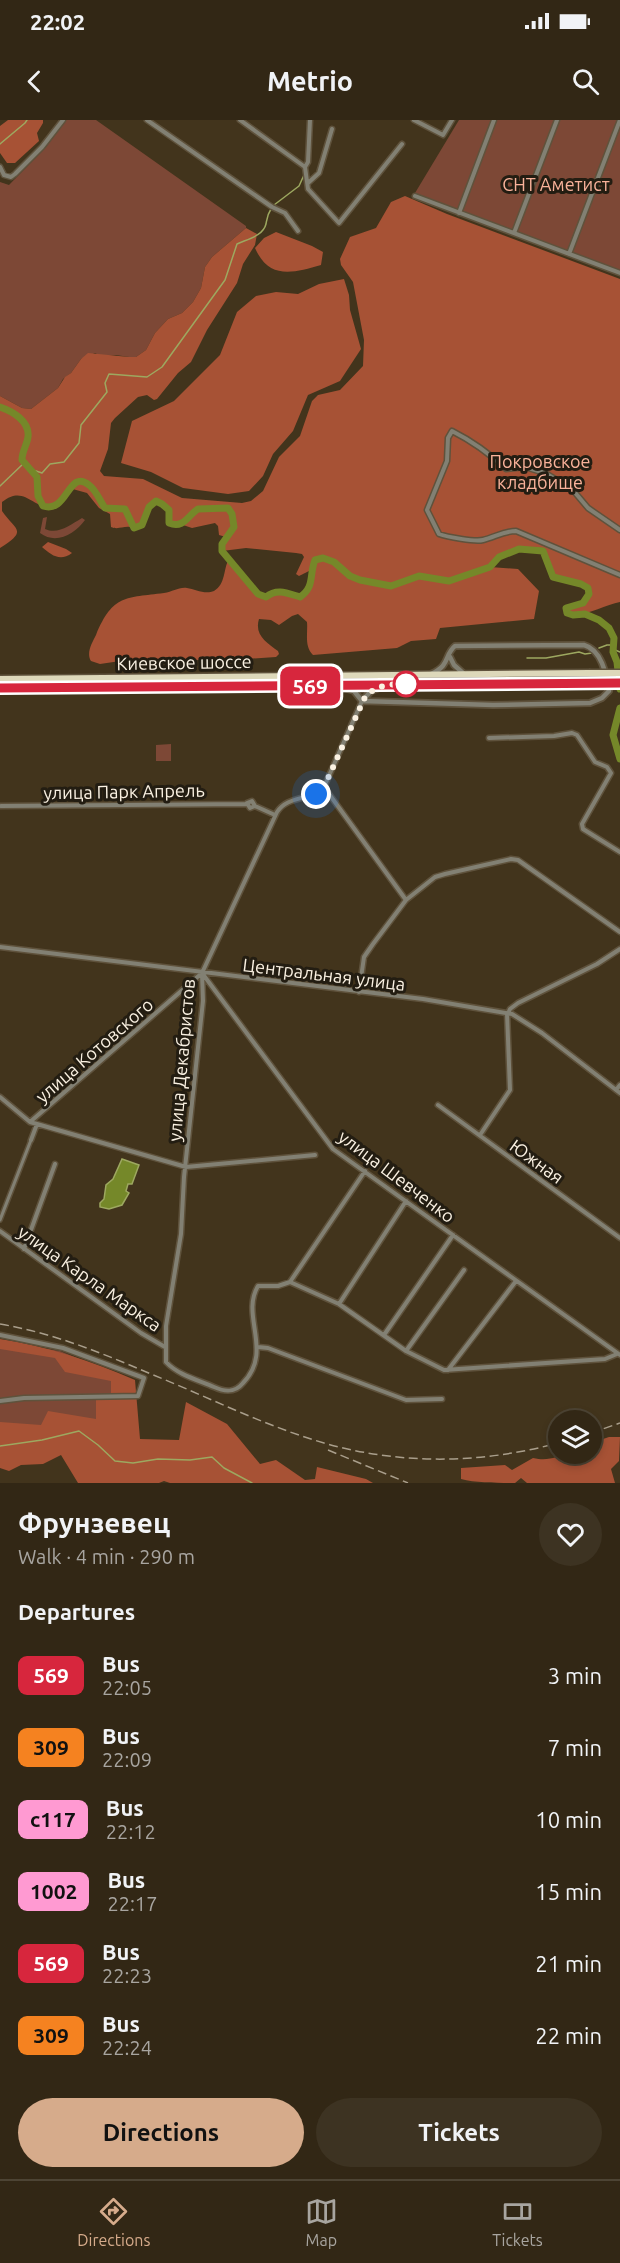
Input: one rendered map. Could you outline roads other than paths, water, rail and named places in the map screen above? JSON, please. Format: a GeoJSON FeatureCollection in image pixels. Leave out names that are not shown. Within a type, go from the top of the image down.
{"type":"FeatureCollection","features":[{"type":"Feature","properties":{"kind":"highway","name":"Киевское шоссе"},"geometry":{"type":"LineString","coordinates":[[0,679],[620,673]]}},
{"type":"Feature","properties":{"kind":"highway","name":"Киевское шоссе"},"geometry":{"type":"LineString","coordinates":[[0,688],[620,683]]}},
{"type":"Feature","properties":{"kind":"street"},"geometry":{"type":"LineString","coordinates":[[0,167],[4,175],[11,177],[42,147],[63,120]]}},
{"type":"Feature","properties":{"kind":"street"},"geometry":{"type":"LineString","coordinates":[[147,120],[272,207],[285,213],[298,231]]}},
{"type":"Feature","properties":{"kind":"street"},"geometry":{"type":"LineString","coordinates":[[240,120],[305,167]]}},
{"type":"Feature","properties":{"kind":"street"},"geometry":{"type":"LineString","coordinates":[[310,120],[308,162],[305,167],[308,189],[339,223],[402,144]]}},
{"type":"Feature","properties":{"kind":"street"},"geometry":{"type":"LineString","coordinates":[[414,120],[442,135],[452,120]]}},
{"type":"Feature","properties":{"kind":"street"},"geometry":{"type":"LineString","coordinates":[[459,213],[494,120]]}},
{"type":"Feature","properties":{"kind":"street"},"geometry":{"type":"LineString","coordinates":[[514,233],[557,120]]}},
{"type":"Feature","properties":{"kind":"street"},"geometry":{"type":"LineString","coordinates":[[570,254],[620,120]]}},
{"type":"Feature","properties":{"kind":"street"},"geometry":{"type":"LineString","coordinates":[[308,183],[319,173],[332,129]]}},
{"type":"Feature","properties":{"kind":"street"},"geometry":{"type":"LineString","coordinates":[[415,196],[620,273]]}},
{"type":"Feature","properties":{"kind":"street"},"geometry":{"type":"LineString","coordinates":[[620,530],[588,508],[572,489],[544,474],[525,467],[506,469],[490,454],[462,436],[452,431],[448,438],[447,461],[427,510],[439,534],[450,538],[479,541],[505,531],[516,531],[620,575]]}},
{"type":"Feature","properties":{"kind":"street"},"geometry":{"type":"LineString","coordinates":[[362,701],[493,705],[590,703],[602,698],[609,691],[599,657],[593,648],[586,645],[457,645],[452,647],[442,668],[429,675]]}},
{"type":"Feature","properties":{"kind":"street"},"geometry":{"type":"LineString","coordinates":[[449,655],[457,669],[469,675]]}},
{"type":"Feature","properties":{"kind":"street"},"geometry":{"type":"LineString","coordinates":[[275,815],[284,803],[314,795],[324,787],[362,701],[374,689],[391,684]]}},
{"type":"Feature","properties":{"kind":"street"},"geometry":{"type":"LineString","coordinates":[[331,686],[353,690],[362,701]]}},
{"type":"Feature","properties":{"kind":"street"},"geometry":{"type":"LineString","coordinates":[[367,694],[367,699],[370,701]]}},
{"type":"Feature","properties":{"kind":"street"},"geometry":{"type":"LineString","coordinates":[[489,738],[555,736],[567,732],[577,735],[596,762],[607,767],[611,773],[582,824],[583,829],[620,852]]}},
{"type":"Feature","properties":{"kind":"street"},"geometry":{"type":"LineString","coordinates":[[324,787],[405,900]]}},
{"type":"Feature","properties":{"kind":"street","name":"улица Парк Апрель"},"geometry":{"type":"LineString","coordinates":[[1,806],[247,804],[252,801],[255,806],[275,815]]}},
{"type":"Feature","properties":{"kind":"street","name":"улица Декабристов"},"geometry":{"type":"LineString","coordinates":[[258,1347],[257,1361],[251,1375],[239,1388],[232,1391],[222,1391],[172,1369],[166,1362],[166,1326],[181,1234],[203,1001],[202,973],[275,815]]}},
{"type":"Feature","properties":{"kind":"street"},"geometry":{"type":"LineString","coordinates":[[359,992],[364,957],[405,900],[435,877],[511,859],[519,860],[620,932]]}},
{"type":"Feature","properties":{"kind":"street","name":"Центральная улица"},"geometry":{"type":"LineString","coordinates":[[0,947],[423,999],[508,1013],[542,1033],[618,1092]]}},
{"type":"Feature","properties":{"kind":"street"},"geometry":{"type":"LineString","coordinates":[[480,1135],[510,1090],[508,1013],[510,1009],[620,950]]}},
{"type":"Feature","properties":{"kind":"street","name":"улица Котовского"},"geometry":{"type":"LineString","coordinates":[[30,1122],[202,973]]}},
{"type":"Feature","properties":{"kind":"street","name":"улица Шевченко"},"geometry":{"type":"LineString","coordinates":[[202,973],[333,1149],[619,1354]]}},
{"type":"Feature","properties":{"kind":"street"},"geometry":{"type":"LineString","coordinates":[[618,1092],[620,1085]]}},
{"type":"Feature","properties":{"kind":"street"},"geometry":{"type":"LineString","coordinates":[[0,1097],[30,1122],[186,1167],[315,1155]]}},
{"type":"Feature","properties":{"kind":"street","name":"Южная"},"geometry":{"type":"LineString","coordinates":[[438,1105],[620,1238]]}},
{"type":"Feature","properties":{"kind":"street","name":"улица Котовского"},"geometry":{"type":"LineString","coordinates":[[31,1140],[37,1124]]}},
{"type":"Feature","properties":{"kind":"street"},"geometry":{"type":"LineString","coordinates":[[0,1220],[31,1140]]}},
{"type":"Feature","properties":{"kind":"street"},"geometry":{"type":"LineString","coordinates":[[24,1249],[55,1164]]}},
{"type":"Feature","properties":{"kind":"street"},"geometry":{"type":"LineString","coordinates":[[364,1171],[290,1282],[278,1286],[258,1286],[253,1311],[258,1347],[268,1348],[406,1400],[441,1399]]}},
{"type":"Feature","properties":{"kind":"street"},"geometry":{"type":"LineString","coordinates":[[339,1304],[406,1201]]}},
{"type":"Feature","properties":{"kind":"street","name":"улица Карла Маркса"},"geometry":{"type":"LineString","coordinates":[[0,1231],[141,1333],[165,1347]]}},
{"type":"Feature","properties":{"kind":"street"},"geometry":{"type":"LineString","coordinates":[[384,1335],[453,1235]]}},
{"type":"Feature","properties":{"kind":"street"},"geometry":{"type":"LineString","coordinates":[[406,1351],[464,1270]]}},
{"type":"Feature","properties":{"kind":"street"},"geometry":{"type":"LineString","coordinates":[[447,1370],[516,1281]]}},
{"type":"Feature","properties":{"kind":"street"},"geometry":{"type":"LineString","coordinates":[[290,1282],[339,1304],[406,1351],[447,1370],[605,1359],[619,1354]]}},
{"type":"Feature","properties":{"kind":"street"},"geometry":{"type":"LineString","coordinates":[[0,1335],[63,1348],[144,1378],[138,1396],[24,1398],[0,1401]]}},
{"type":"Feature","properties":{"kind":"waterway"},"geometry":{"type":"LineString","coordinates":[[0,144],[27,120]]}},
{"type":"Feature","properties":{"kind":"waterway"},"geometry":{"type":"LineString","coordinates":[[274,205],[299,186],[304,175]]}},
{"type":"Feature","properties":{"kind":"waterway"},"geometry":{"type":"LineString","coordinates":[[33,470],[42,473],[50,464],[64,462],[79,443],[81,425],[107,392],[105,383],[109,374],[147,377],[162,367],[225,280],[237,244],[262,231],[271,209]]}},
{"type":"Feature","properties":{"kind":"waterway"},"geometry":{"type":"LineString","coordinates":[[0,407],[15,414],[26,426],[28,437],[22,460],[37,477],[38,496],[43,506],[51,507],[58,504],[76,482],[82,481],[94,490],[105,508],[125,509],[134,528],[142,525],[149,507],[156,501],[169,510],[169,523],[174,524],[182,523],[198,509],[228,508],[232,514],[234,527],[222,544],[222,551],[258,594],[266,597],[278,592],[300,597],[310,585],[315,560],[323,558],[334,562],[350,576],[391,586],[419,576],[449,581],[490,567],[499,557],[519,549],[543,551],[553,577],[588,588],[589,594],[583,603],[566,608],[567,613],[585,614],[599,620],[609,628],[614,638],[613,652],[617,662],[620,689]]}},
{"type":"Feature","properties":{"kind":"waterway"},"geometry":{"type":"LineString","coordinates":[[0,486],[24,463]]}},
{"type":"Feature","properties":{"kind":"waterway"},"geometry":{"type":"LineString","coordinates":[[599,648],[613,645]]}},
{"type":"Feature","properties":{"kind":"waterway"},"geometry":{"type":"LineString","coordinates":[[613,649],[620,652]]}},
{"type":"Feature","properties":{"kind":"waterway"},"geometry":{"type":"LineString","coordinates":[[527,658],[546,658],[579,652],[592,653]]}},
{"type":"Feature","properties":{"kind":"waterway"},"geometry":{"type":"LineString","coordinates":[[620,708],[613,735],[620,759]]}},
{"type":"Feature","properties":{"kind":"waterway"},"geometry":{"type":"LineString","coordinates":[[0,1446],[42,1440],[79,1431],[115,1461],[133,1463],[158,1459],[190,1460],[212,1457],[224,1468],[252,1483]]}},
{"type":"Feature","properties":{"kind":"railway"},"geometry":{"type":"LineString","coordinates":[[0,1324],[77,1344],[280,1428],[353,1450],[382,1455],[441,1459],[500,1455],[548,1445]]}},
{"type":"Feature","properties":{"kind":"railway"},"geometry":{"type":"LineString","coordinates":[[602,1429],[620,1423]]}},
{"type":"Feature","properties":{"kind":"railway"},"geometry":{"type":"LineString","coordinates":[[328,1450],[408,1483]]}},
{"type":"Feature","properties":{"kind":"park label","name":"СНТ Аметист"},"geometry":{"type":"Point","coordinates":[556,184]}},
{"type":"Feature","properties":{"kind":"park label","name":"Покровское кладбище"},"geometry":{"type":"Point","coordinates":[540,471]}}]}
